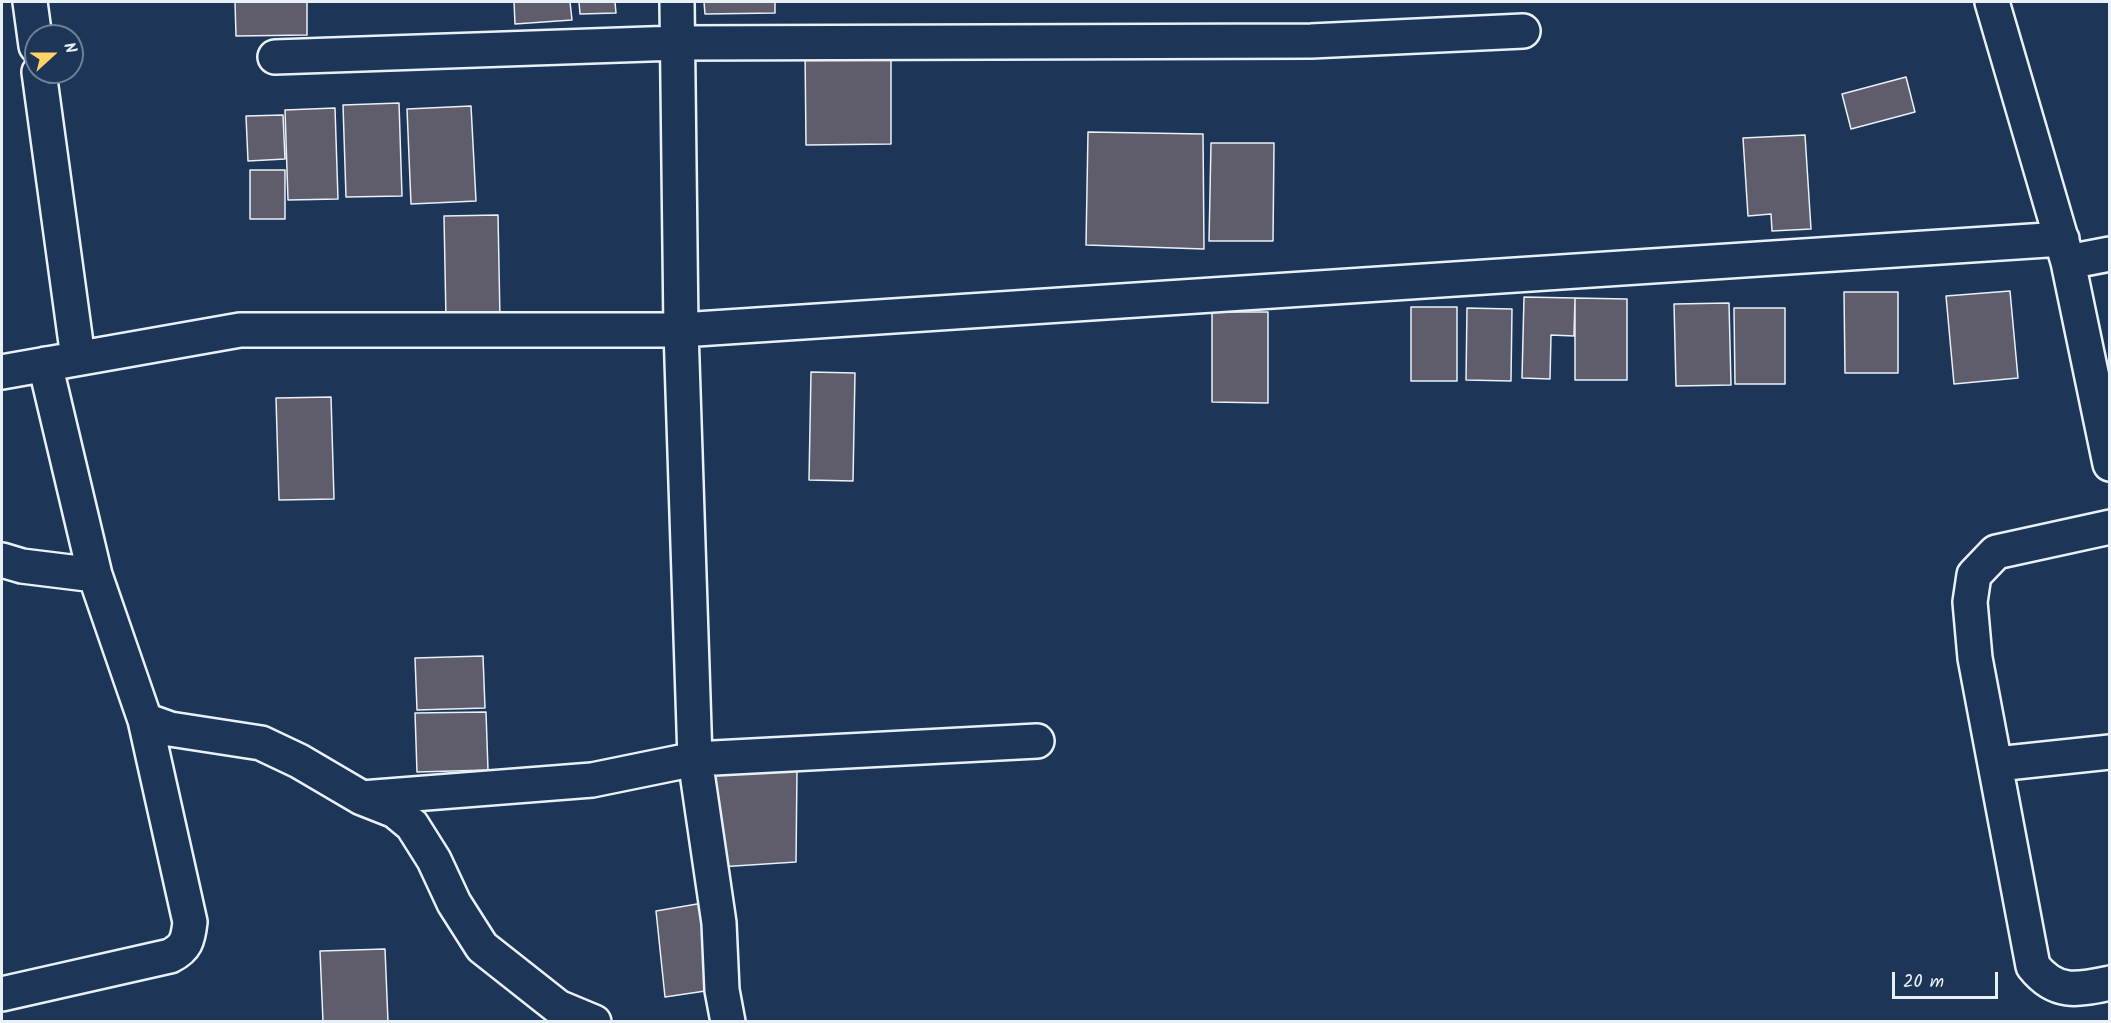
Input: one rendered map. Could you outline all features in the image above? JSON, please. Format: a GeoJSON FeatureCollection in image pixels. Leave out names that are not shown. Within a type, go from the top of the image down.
{"type":"FeatureCollection","features":[{"type":"Feature","properties":{"kind":"street"},"geometry":{"type":"LineString","coordinates":[[30,2],[33,24]]}},
{"type":"Feature","properties":{"kind":"street"},"geometry":{"type":"LineString","coordinates":[[677,2],[681,330],[695,759],[719,923],[722,990],[728,1022]]}},
{"type":"Feature","properties":{"kind":"street"},"geometry":{"type":"LineString","coordinates":[[1992,2],[2065,251],[2109,464]]}},
{"type":"Feature","properties":{"kind":"street"},"geometry":{"type":"LineString","coordinates":[[275,57],[677,43],[1311,41],[1523,31]]}},
{"type":"Feature","properties":{"kind":"street"},"geometry":{"type":"LineString","coordinates":[[41,84],[78,358]]}},
{"type":"Feature","properties":{"kind":"street"},"geometry":{"type":"LineString","coordinates":[[2,372],[240,330],[681,330],[2065,251],[2109,254]]}},
{"type":"Feature","properties":{"kind":"street"},"geometry":{"type":"LineString","coordinates":[[2,994],[170,956],[183,949],[188,938],[190,922],[145,720],[94,575],[45,364]]}},
{"type":"Feature","properties":{"kind":"street"},"geometry":{"type":"LineString","coordinates":[[2109,527],[1996,552],[1974,575],[1970,602],[1976,658],[2033,966],[2046,981],[2063,986],[2079,989],[2109,983]]}},
{"type":"Feature","properties":{"kind":"street"},"geometry":{"type":"LineString","coordinates":[[2,560],[22,566],[94,575]]}},
{"type":"Feature","properties":{"kind":"street"},"geometry":{"type":"LineString","coordinates":[[145,720],[170,729],[261,743],[299,761],[362,798],[395,811],[412,825],[434,860],[454,903],[483,947],[558,1007],[594,1022]]}},
{"type":"Feature","properties":{"kind":"street"},"geometry":{"type":"LineString","coordinates":[[362,798],[592,780],[695,759],[1037,741]]}},
{"type":"Feature","properties":{"kind":"street"},"geometry":{"type":"LineString","coordinates":[[1997,764],[2109,752]]}},
{"type":"Feature","properties":{"kind":"building"},"geometry":{"type":"Polygon","coordinates":[[[235,2],[307,2],[307,35],[236,36],[235,2]]]}},
{"type":"Feature","properties":{"kind":"building"},"geometry":{"type":"Polygon","coordinates":[[[514,2],[570,2],[572,20],[515,24],[514,2]]]}},
{"type":"Feature","properties":{"kind":"building"},"geometry":{"type":"Polygon","coordinates":[[[579,2],[615,2],[616,13],[580,14],[579,2]]]}},
{"type":"Feature","properties":{"kind":"building"},"geometry":{"type":"Polygon","coordinates":[[[704,2],[775,2],[775,13],[705,14],[704,2]]]}},
{"type":"Feature","properties":{"kind":"building"},"geometry":{"type":"Polygon","coordinates":[[[805,49],[891,49],[891,144],[806,145],[805,49]]]}},
{"type":"Feature","properties":{"kind":"building"},"geometry":{"type":"Polygon","coordinates":[[[1906,77],[1915,112],[1851,129],[1842,94],[1906,77]]]}},
{"type":"Feature","properties":{"kind":"building"},"geometry":{"type":"Polygon","coordinates":[[[399,103],[402,196],[346,197],[343,105],[399,103]]]}},
{"type":"Feature","properties":{"kind":"building"},"geometry":{"type":"Polygon","coordinates":[[[471,106],[476,201],[411,204],[407,109],[471,106]]]}},
{"type":"Feature","properties":{"kind":"building"},"geometry":{"type":"Polygon","coordinates":[[[335,108],[338,199],[288,200],[285,110],[335,108]]]}},
{"type":"Feature","properties":{"kind":"building"},"geometry":{"type":"Polygon","coordinates":[[[283,115],[285,159],[248,161],[246,116],[283,115]]]}},
{"type":"Feature","properties":{"kind":"building"},"geometry":{"type":"Polygon","coordinates":[[[1088,132],[1203,134],[1204,249],[1086,245],[1088,132]]]}},
{"type":"Feature","properties":{"kind":"building"},"geometry":{"type":"Polygon","coordinates":[[[1805,135],[1811,229],[1772,231],[1771,214],[1748,216],[1743,138],[1805,135]]]}},
{"type":"Feature","properties":{"kind":"building"},"geometry":{"type":"Polygon","coordinates":[[[1211,143],[1274,143],[1273,241],[1209,241],[1211,143]]]}},
{"type":"Feature","properties":{"kind":"building"},"geometry":{"type":"Polygon","coordinates":[[[250,170],[285,170],[285,219],[250,219],[250,170]]]}},
{"type":"Feature","properties":{"kind":"building"},"geometry":{"type":"Polygon","coordinates":[[[498,215],[500,319],[446,320],[444,216],[498,215]]]}},
{"type":"Feature","properties":{"kind":"building"},"geometry":{"type":"Polygon","coordinates":[[[2010,291],[2018,378],[1954,384],[1946,296],[2010,291]]]}},
{"type":"Feature","properties":{"kind":"building"},"geometry":{"type":"Polygon","coordinates":[[[1844,292],[1898,292],[1898,373],[1845,373],[1844,292]]]}},
{"type":"Feature","properties":{"kind":"building"},"geometry":{"type":"Polygon","coordinates":[[[1524,297],[1575,298],[1574,336],[1551,335],[1550,379],[1522,378],[1524,297]]]}},
{"type":"Feature","properties":{"kind":"building"},"geometry":{"type":"Polygon","coordinates":[[[1575,298],[1627,299],[1627,380],[1575,380],[1575,298]]]}},
{"type":"Feature","properties":{"kind":"building"},"geometry":{"type":"Polygon","coordinates":[[[1729,303],[1731,385],[1676,386],[1674,304],[1729,303]]]}},
{"type":"Feature","properties":{"kind":"building"},"geometry":{"type":"Polygon","coordinates":[[[1411,307],[1457,307],[1457,381],[1411,381],[1411,307]]]}},
{"type":"Feature","properties":{"kind":"building"},"geometry":{"type":"Polygon","coordinates":[[[1467,308],[1512,309],[1511,381],[1466,380],[1467,308]]]}},
{"type":"Feature","properties":{"kind":"building"},"geometry":{"type":"Polygon","coordinates":[[[1734,308],[1785,308],[1785,384],[1735,384],[1734,308]]]}},
{"type":"Feature","properties":{"kind":"building"},"geometry":{"type":"Polygon","coordinates":[[[1212,312],[1268,312],[1268,403],[1212,402],[1212,312]]]}},
{"type":"Feature","properties":{"kind":"building"},"geometry":{"type":"Polygon","coordinates":[[[811,372],[855,373],[853,481],[809,480],[811,372]]]}},
{"type":"Feature","properties":{"kind":"building"},"geometry":{"type":"Polygon","coordinates":[[[331,397],[334,499],[279,500],[276,398],[331,397]]]}},
{"type":"Feature","properties":{"kind":"building"},"geometry":{"type":"Polygon","coordinates":[[[483,656],[485,708],[417,710],[415,658],[483,656]]]}},
{"type":"Feature","properties":{"kind":"building"},"geometry":{"type":"Polygon","coordinates":[[[486,712],[488,770],[417,772],[415,713],[486,712]]]}},
{"type":"Feature","properties":{"kind":"building"},"geometry":{"type":"Polygon","coordinates":[[[797,770],[796,862],[719,867],[710,775],[797,770]]]}},
{"type":"Feature","properties":{"kind":"building"},"geometry":{"type":"Polygon","coordinates":[[[703,903],[712,990],[665,997],[656,911],[703,903]]]}},
{"type":"Feature","properties":{"kind":"building"},"geometry":{"type":"Polygon","coordinates":[[[385,949],[388,1022],[323,1022],[320,951],[385,949]]]}}]}
